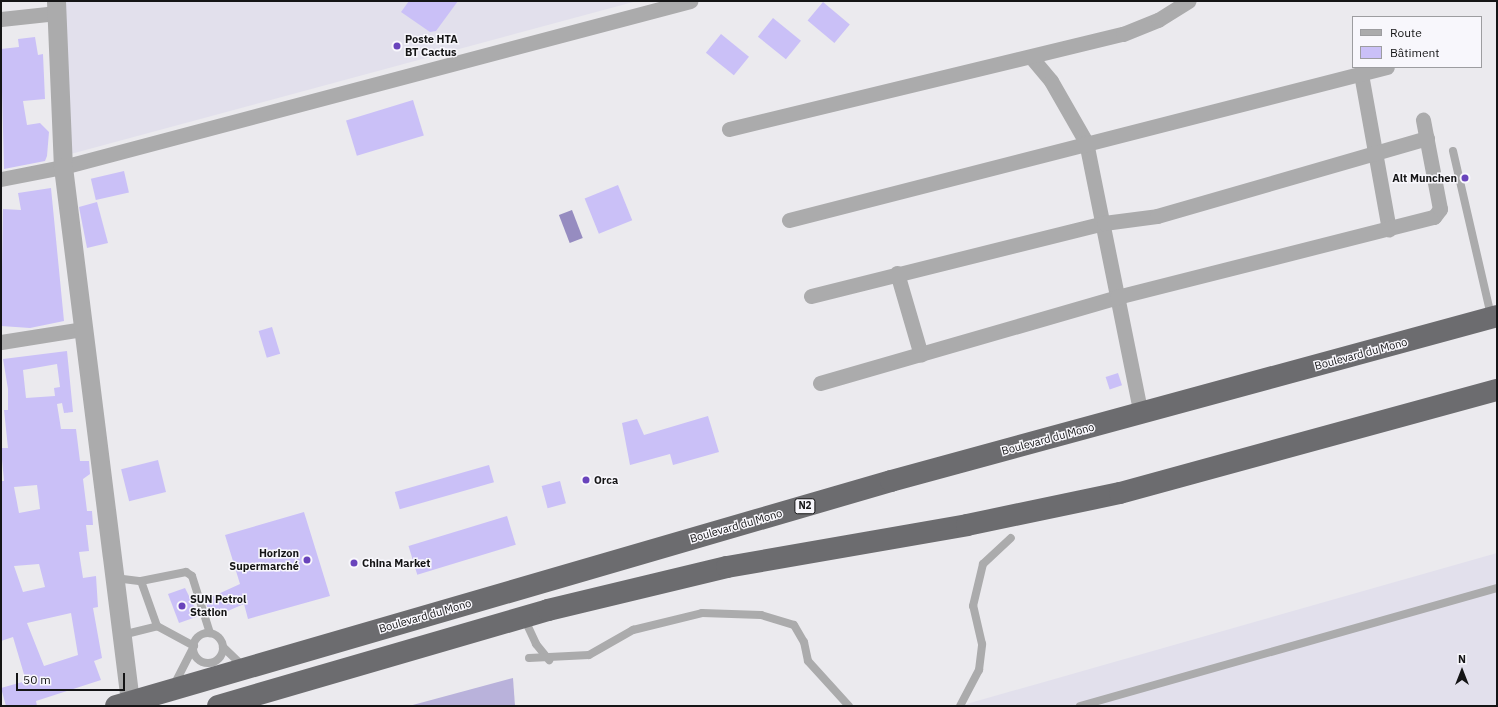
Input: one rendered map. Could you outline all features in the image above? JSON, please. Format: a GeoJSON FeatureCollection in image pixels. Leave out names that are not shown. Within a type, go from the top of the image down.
{"type":"FeatureCollection","features":[{"type":"Feature","properties":{"kind":"highway","name":"Boulevard du Mono"},"geometry":{"type":"LineString","coordinates":[[123,704],[172,688],[891,481],[1494,317]]}},
{"type":"Feature","properties":{"kind":"highway"},"geometry":{"type":"LineString","coordinates":[[218,706],[523,617],[727,567],[967,525],[1120,493],[1497,390]]}},
{"type":"Feature","properties":{"kind":"street"},"geometry":{"type":"LineString","coordinates":[[1,179],[63,167],[690,1]]}},
{"type":"Feature","properties":{"kind":"street"},"geometry":{"type":"LineString","coordinates":[[729,129],[1123,34],[1158,20],[1188,1]]}},
{"type":"Feature","properties":{"kind":"street"},"geometry":{"type":"LineString","coordinates":[[1,19],[57,7],[63,167],[82,329],[122,635],[123,704]]}},
{"type":"Feature","properties":{"kind":"street"},"geometry":{"type":"LineString","coordinates":[[1031,57],[1051,81],[1086,142],[1104,223],[1117,297],[1141,414]]}},
{"type":"Feature","properties":{"kind":"street"},"geometry":{"type":"LineString","coordinates":[[789,220],[1086,142],[1383,68]]}},
{"type":"Feature","properties":{"kind":"street"},"geometry":{"type":"LineString","coordinates":[[1361,74],[1389,229]]}},
{"type":"Feature","properties":{"kind":"street"},"geometry":{"type":"LineString","coordinates":[[820,383],[1117,297],[1389,229],[1438,214],[1423,120]]}},
{"type":"Feature","properties":{"kind":"street"},"geometry":{"type":"LineString","coordinates":[[811,296],[897,273],[1104,223],[1157,216],[1427,138]]}},
{"type":"Feature","properties":{"kind":"street"},"geometry":{"type":"LineString","coordinates":[[897,273],[920,355]]}},
{"type":"Feature","properties":{"kind":"street"},"geometry":{"type":"LineString","coordinates":[[1,342],[82,329]]}},
{"type":"Feature","properties":{"kind":"lane"},"geometry":{"type":"LineString","coordinates":[[1453,151],[1494,317]]}},
{"type":"Feature","properties":{"kind":"lane"},"geometry":{"type":"LineString","coordinates":[[960,706],[979,670],[982,644],[973,606],[983,564],[1012,538]]}},
{"type":"Feature","properties":{"kind":"lane"},"geometry":{"type":"LineString","coordinates":[[114,578],[141,581],[179,571],[192,576],[210,633],[219,638],[223,647],[245,668]]}},
{"type":"Feature","properties":{"kind":"lane"},"geometry":{"type":"LineString","coordinates":[[141,581],[157,626],[194,646]]}},
{"type":"Feature","properties":{"kind":"lane"},"geometry":{"type":"LineString","coordinates":[[1080,706],[1497,588]]}},
{"type":"Feature","properties":{"kind":"lane"},"geometry":{"type":"LineString","coordinates":[[529,658],[550,660],[589,655],[633,630],[667,619],[702,612],[761,615],[794,625],[804,642],[808,661],[849,706]]}},
{"type":"Feature","properties":{"kind":"lane"},"geometry":{"type":"LineString","coordinates":[[523,617],[536,644],[550,660]]}},
{"type":"Feature","properties":{"kind":"lane"},"geometry":{"type":"LineString","coordinates":[[122,635],[157,626]]}},
{"type":"Feature","properties":{"kind":"lane"},"geometry":{"type":"LineString","coordinates":[[172,688],[199,636],[210,633]]}},
{"type":"Feature","properties":{"kind":"lane"},"geometry":{"type":"LineString","coordinates":[[194,646],[196,656],[208,663],[217,660],[223,647]]}},
{"type":"Feature","properties":{"kind":"shaded area"},"geometry":{"type":"Polygon","coordinates":[[[65,1],[637,1],[67,155],[65,1]]]}},
{"type":"Feature","properties":{"kind":"shaded area"},"geometry":{"type":"Polygon","coordinates":[[[572,210],[583,238],[570,243],[559,215],[572,210]]]}},
{"type":"Feature","properties":{"kind":"shaded area"},"geometry":{"type":"Polygon","coordinates":[[[1497,553],[1497,706],[961,706],[970,703],[1497,553]]]}},
{"type":"Feature","properties":{"kind":"shaded area"},"geometry":{"type":"Polygon","coordinates":[[[513,678],[515,706],[409,706],[513,678]]]}},
{"type":"Feature","properties":{"kind":"building"},"geometry":{"type":"Polygon","coordinates":[[[409,1],[458,1],[436,31],[430,32],[401,12],[409,1]]]}},
{"type":"Feature","properties":{"kind":"building"},"geometry":{"type":"Polygon","coordinates":[[[823,2],[850,24],[834,43],[808,20],[823,2]]]}},
{"type":"Feature","properties":{"kind":"building"},"geometry":{"type":"Polygon","coordinates":[[[773,18],[801,41],[786,59],[758,37],[773,18]]]}},
{"type":"Feature","properties":{"kind":"building"},"geometry":{"type":"Polygon","coordinates":[[[721,34],[749,57],[734,75],[706,53],[721,34]]]}},
{"type":"Feature","properties":{"kind":"building"},"geometry":{"type":"Polygon","coordinates":[[[35,37],[38,55],[43,54],[45,99],[23,101],[27,125],[40,123],[49,132],[47,156],[45,161],[4,169],[1,49],[19,47],[18,39],[35,37]]]}},
{"type":"Feature","properties":{"kind":"building"},"geometry":{"type":"Polygon","coordinates":[[[413,100],[424,135],[357,156],[346,120],[413,100]]]}},
{"type":"Feature","properties":{"kind":"building"},"geometry":{"type":"Polygon","coordinates":[[[124,171],[129,192],[96,200],[91,179],[124,171]]]}},
{"type":"Feature","properties":{"kind":"building"},"geometry":{"type":"Polygon","coordinates":[[[618,185],[632,220],[599,234],[585,198],[618,185]]]}},
{"type":"Feature","properties":{"kind":"building"},"geometry":{"type":"Polygon","coordinates":[[[51,188],[64,321],[30,328],[1,326],[3,209],[21,210],[18,193],[51,188]]]}},
{"type":"Feature","properties":{"kind":"building"},"geometry":{"type":"Polygon","coordinates":[[[97,202],[108,243],[87,248],[79,207],[97,202]]]}},
{"type":"Feature","properties":{"kind":"building"},"geometry":{"type":"Polygon","coordinates":[[[272,327],[280,354],[267,358],[259,331],[272,327]]]}},
{"type":"Feature","properties":{"kind":"building"},"geometry":{"type":"Polygon","coordinates":[[[67,351],[73,412],[64,413],[62,403],[57,404],[61,429],[76,429],[80,461],[89,461],[90,474],[83,479],[87,511],[92,511],[93,525],[86,525],[89,551],[79,552],[83,578],[96,576],[98,607],[93,608],[102,658],[94,661],[101,680],[36,701],[37,706],[6,706],[1,688],[26,681],[13,637],[1,641],[1,481],[4,481],[1,448],[8,448],[4,410],[8,410],[8,389],[3,359],[67,351]],[[57,364],[23,370],[26,398],[55,396],[54,388],[60,387],[57,364]],[[37,485],[14,487],[19,513],[40,509],[37,485]],[[39,564],[14,566],[23,592],[45,587],[39,564]],[[71,613],[27,623],[44,666],[78,655],[71,613]]]}},
{"type":"Feature","properties":{"kind":"building"},"geometry":{"type":"Polygon","coordinates":[[[1118,373],[1122,385],[1110,389],[1106,377],[1118,373]]]}},
{"type":"Feature","properties":{"kind":"building"},"geometry":{"type":"Polygon","coordinates":[[[708,416],[719,452],[673,465],[670,454],[630,465],[622,423],[637,419],[644,435],[708,416]]]}},
{"type":"Feature","properties":{"kind":"building"},"geometry":{"type":"Polygon","coordinates":[[[158,460],[166,492],[129,501],[121,469],[158,460]]]}},
{"type":"Feature","properties":{"kind":"building"},"geometry":{"type":"Polygon","coordinates":[[[489,465],[494,482],[400,509],[395,492],[489,465]]]}},
{"type":"Feature","properties":{"kind":"building"},"geometry":{"type":"Polygon","coordinates":[[[560,481],[566,503],[548,508],[542,486],[560,481]]]}},
{"type":"Feature","properties":{"kind":"building"},"geometry":{"type":"Polygon","coordinates":[[[304,512],[330,596],[248,619],[244,604],[216,616],[214,611],[209,612],[205,600],[240,584],[225,535],[304,512]]]}},
{"type":"Feature","properties":{"kind":"building"},"geometry":{"type":"Polygon","coordinates":[[[507,516],[516,545],[417,575],[409,546],[507,516]]]}},
{"type":"Feature","properties":{"kind":"building","name":"SUN Petrol Station"},"geometry":{"type":"Polygon","coordinates":[[[185,588],[199,616],[179,623],[168,594],[185,588]]]}},
{"type":"Feature","properties":{"kind":"place","name":"Poste HTA BT Cactus"},"geometry":{"type":"Point","coordinates":[397,46]}},
{"type":"Feature","properties":{"kind":"place","name":"Alt Munchen"},"geometry":{"type":"Point","coordinates":[1465,178]}},
{"type":"Feature","properties":{"kind":"place","name":"Orca"},"geometry":{"type":"Point","coordinates":[586,480]}},
{"type":"Feature","properties":{"kind":"place","name":"Horizon Supermarché"},"geometry":{"type":"Point","coordinates":[307,560]}},
{"type":"Feature","properties":{"kind":"place","name":"China Market"},"geometry":{"type":"Point","coordinates":[354,563]}},
{"type":"Feature","properties":{"kind":"place","name":"SUN Petrol Station"},"geometry":{"type":"Point","coordinates":[182,606]}}]}
